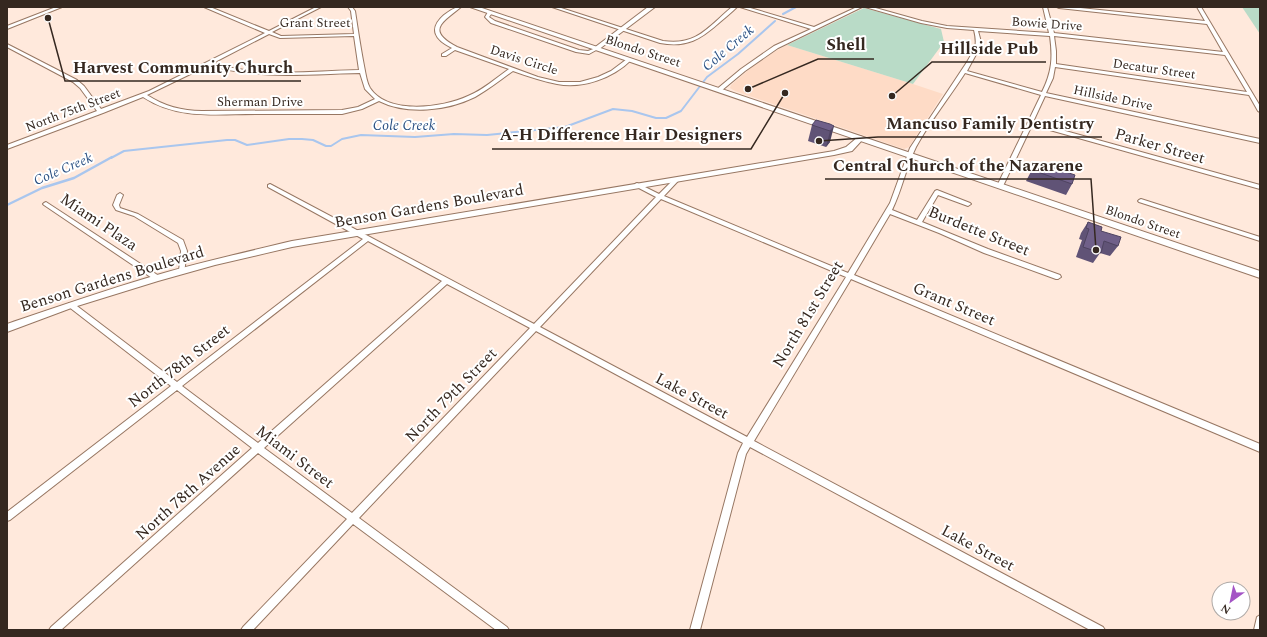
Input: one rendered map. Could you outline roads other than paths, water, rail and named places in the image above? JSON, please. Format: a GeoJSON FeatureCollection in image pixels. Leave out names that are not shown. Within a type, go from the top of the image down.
{"type":"FeatureCollection","features":[{"type":"Feature","properties":{"kind":"main road","name":"Blondo Street"},"geometry":{"type":"LineString","coordinates":[[473,7],[1260,275]]}},
{"type":"Feature","properties":{"kind":"street"},"geometry":{"type":"LineString","coordinates":[[7,28],[60,7]]}},
{"type":"Feature","properties":{"kind":"street","name":"Grant Street"},"geometry":{"type":"LineString","coordinates":[[206,7],[268,33],[286,37],[357,35]]}},
{"type":"Feature","properties":{"kind":"street","name":"North 75th Street"},"geometry":{"type":"LineString","coordinates":[[7,148],[144,95],[319,7]]}},
{"type":"Feature","properties":{"kind":"street"},"geometry":{"type":"LineString","coordinates":[[350,7],[353,11],[363,71],[368,89],[379,99],[393,104],[410,107],[429,107],[449,104],[475,95],[512,69]]}},
{"type":"Feature","properties":{"kind":"street","name":"Davis Circle"},"geometry":{"type":"LineString","coordinates":[[459,7],[443,17],[438,25],[436,30],[438,36],[443,41],[455,48],[546,82],[572,83],[590,81],[605,76],[629,60]]}},
{"type":"Feature","properties":{"kind":"street"},"geometry":{"type":"LineString","coordinates":[[554,7],[671,44],[687,43],[700,37],[735,7]]}},
{"type":"Feature","properties":{"kind":"street"},"geometry":{"type":"LineString","coordinates":[[568,12],[574,7]]}},
{"type":"Feature","properties":{"kind":"street"},"geometry":{"type":"LineString","coordinates":[[596,49],[652,7]]}},
{"type":"Feature","properties":{"kind":"street"},"geometry":{"type":"LineString","coordinates":[[742,7],[813,28]]}},
{"type":"Feature","properties":{"kind":"street"},"geometry":{"type":"LineString","coordinates":[[716,89],[762,56],[813,28],[860,7]]}},
{"type":"Feature","properties":{"kind":"street","name":"Bowie Drive"},"geometry":{"type":"LineString","coordinates":[[867,7],[929,24],[976,30],[1052,34],[1227,54]]}},
{"type":"Feature","properties":{"kind":"street"},"geometry":{"type":"LineString","coordinates":[[1000,186],[1044,94],[1054,65],[1052,34],[1044,7]]}},
{"type":"Feature","properties":{"kind":"street"},"geometry":{"type":"LineString","coordinates":[[1059,7],[1208,23]]}},
{"type":"Feature","properties":{"kind":"street"},"geometry":{"type":"LineString","coordinates":[[1199,7],[1260,110]]}},
{"type":"Feature","properties":{"kind":"street","name":"North 81st Street"},"geometry":{"type":"LineString","coordinates":[[696,630],[742,453],[889,211],[898,194],[910,155],[978,47],[979,39],[976,30]]}},
{"type":"Feature","properties":{"kind":"street"},"geometry":{"type":"LineString","coordinates":[[7,44],[75,81],[82,87],[101,112]]}},
{"type":"Feature","properties":{"kind":"street"},"geometry":{"type":"LineString","coordinates":[[444,55],[455,48]]}},
{"type":"Feature","properties":{"kind":"street"},"geometry":{"type":"LineString","coordinates":[[209,63],[229,70],[254,74],[363,71]]}},
{"type":"Feature","properties":{"kind":"street","name":"Decatur Street"},"geometry":{"type":"LineString","coordinates":[[1054,65],[1251,94]]}},
{"type":"Feature","properties":{"kind":"street","name":"Hillside Drive"},"geometry":{"type":"LineString","coordinates":[[962,71],[1044,94],[1260,141]]}},
{"type":"Feature","properties":{"kind":"street","name":"Sherman Drive"},"geometry":{"type":"LineString","coordinates":[[144,95],[156,104],[168,109],[202,113],[342,112],[360,108],[379,99]]}},
{"type":"Feature","properties":{"kind":"street","name":"Parker Street"},"geometry":{"type":"LineString","coordinates":[[1031,123],[1260,187]]}},
{"type":"Feature","properties":{"kind":"street","name":"Benson Gardens Boulevard"},"geometry":{"type":"LineString","coordinates":[[7,328],[71,305],[157,278],[243,255],[356,232],[842,152],[852,147],[860,138]]}},
{"type":"Feature","properties":{"kind":"street","name":"North 79th Street"},"geometry":{"type":"LineString","coordinates":[[246,630],[659,196],[676,180]]}},
{"type":"Feature","properties":{"kind":"street","name":"Grant Street"},"geometry":{"type":"LineString","coordinates":[[637,185],[659,196],[1260,448]]}},
{"type":"Feature","properties":{"kind":"street","name":"Lake Street"},"geometry":{"type":"LineString","coordinates":[[270,186],[1100,630]]}},
{"type":"Feature","properties":{"kind":"street"},"geometry":{"type":"LineString","coordinates":[[919,222],[937,192],[968,204]]}},
{"type":"Feature","properties":{"kind":"street"},"geometry":{"type":"LineString","coordinates":[[120,195],[116,205],[118,209],[136,215],[160,231],[181,242],[184,250],[182,271]]}},
{"type":"Feature","properties":{"kind":"street"},"geometry":{"type":"LineString","coordinates":[[1141,201],[1260,239]]}},
{"type":"Feature","properties":{"kind":"street","name":"Miami Plaza"},"geometry":{"type":"LineString","coordinates":[[46,204],[157,278]]}},
{"type":"Feature","properties":{"kind":"street","name":"Burdette Street"},"geometry":{"type":"LineString","coordinates":[[889,211],[919,222],[986,251],[1058,277]]}},
{"type":"Feature","properties":{"kind":"street","name":"North 78th Street"},"geometry":{"type":"LineString","coordinates":[[7,517],[368,238]]}},
{"type":"Feature","properties":{"kind":"street","name":"North 78th Avenue"},"geometry":{"type":"LineString","coordinates":[[54,630],[447,280]]}},
{"type":"Feature","properties":{"kind":"street","name":"Miami Street"},"geometry":{"type":"LineString","coordinates":[[71,305],[258,448],[504,630]]}},
{"type":"Feature","properties":{"kind":"street"},"geometry":{"type":"LineString","coordinates":[[1259,630],[1260,620]]}},
{"type":"Feature","properties":{"kind":"waterway","name":"Cole Creek"},"geometry":{"type":"LineString","coordinates":[[783,14],[796,7]]}},
{"type":"Feature","properties":{"kind":"waterway","name":"Cole Creek"},"geometry":{"type":"LineString","coordinates":[[111,158],[124,151],[227,140],[235,140],[247,145],[289,139],[302,139],[313,140],[326,146],[331,146],[342,139],[361,135],[415,137],[454,134],[487,135],[565,127],[613,109],[632,111],[656,118],[666,118],[681,111],[707,77],[738,54],[775,21]]}},
{"type":"Feature","properties":{"kind":"waterway","name":"Cole Creek"},"geometry":{"type":"LineString","coordinates":[[7,205],[42,188],[74,178],[112,157]]}},
{"type":"Feature","properties":{"kind":"place","name":"Harvest Community Church"},"geometry":{"type":"Point","coordinates":[48,18]}},
{"type":"Feature","properties":{"kind":"place","name":"Shell"},"geometry":{"type":"Point","coordinates":[748,89]}},
{"type":"Feature","properties":{"kind":"place","name":"A-H Difference Hair Designers"},"geometry":{"type":"Point","coordinates":[785,93]}},
{"type":"Feature","properties":{"kind":"place","name":"Hillside Pub"},"geometry":{"type":"Point","coordinates":[892,96]}},
{"type":"Feature","properties":{"kind":"place","name":"Mancuso Family Dentistry"},"geometry":{"type":"Point","coordinates":[819,141]}},
{"type":"Feature","properties":{"kind":"place","name":"Central Church of the Nazarene"},"geometry":{"type":"Point","coordinates":[1096,250]}}]}
